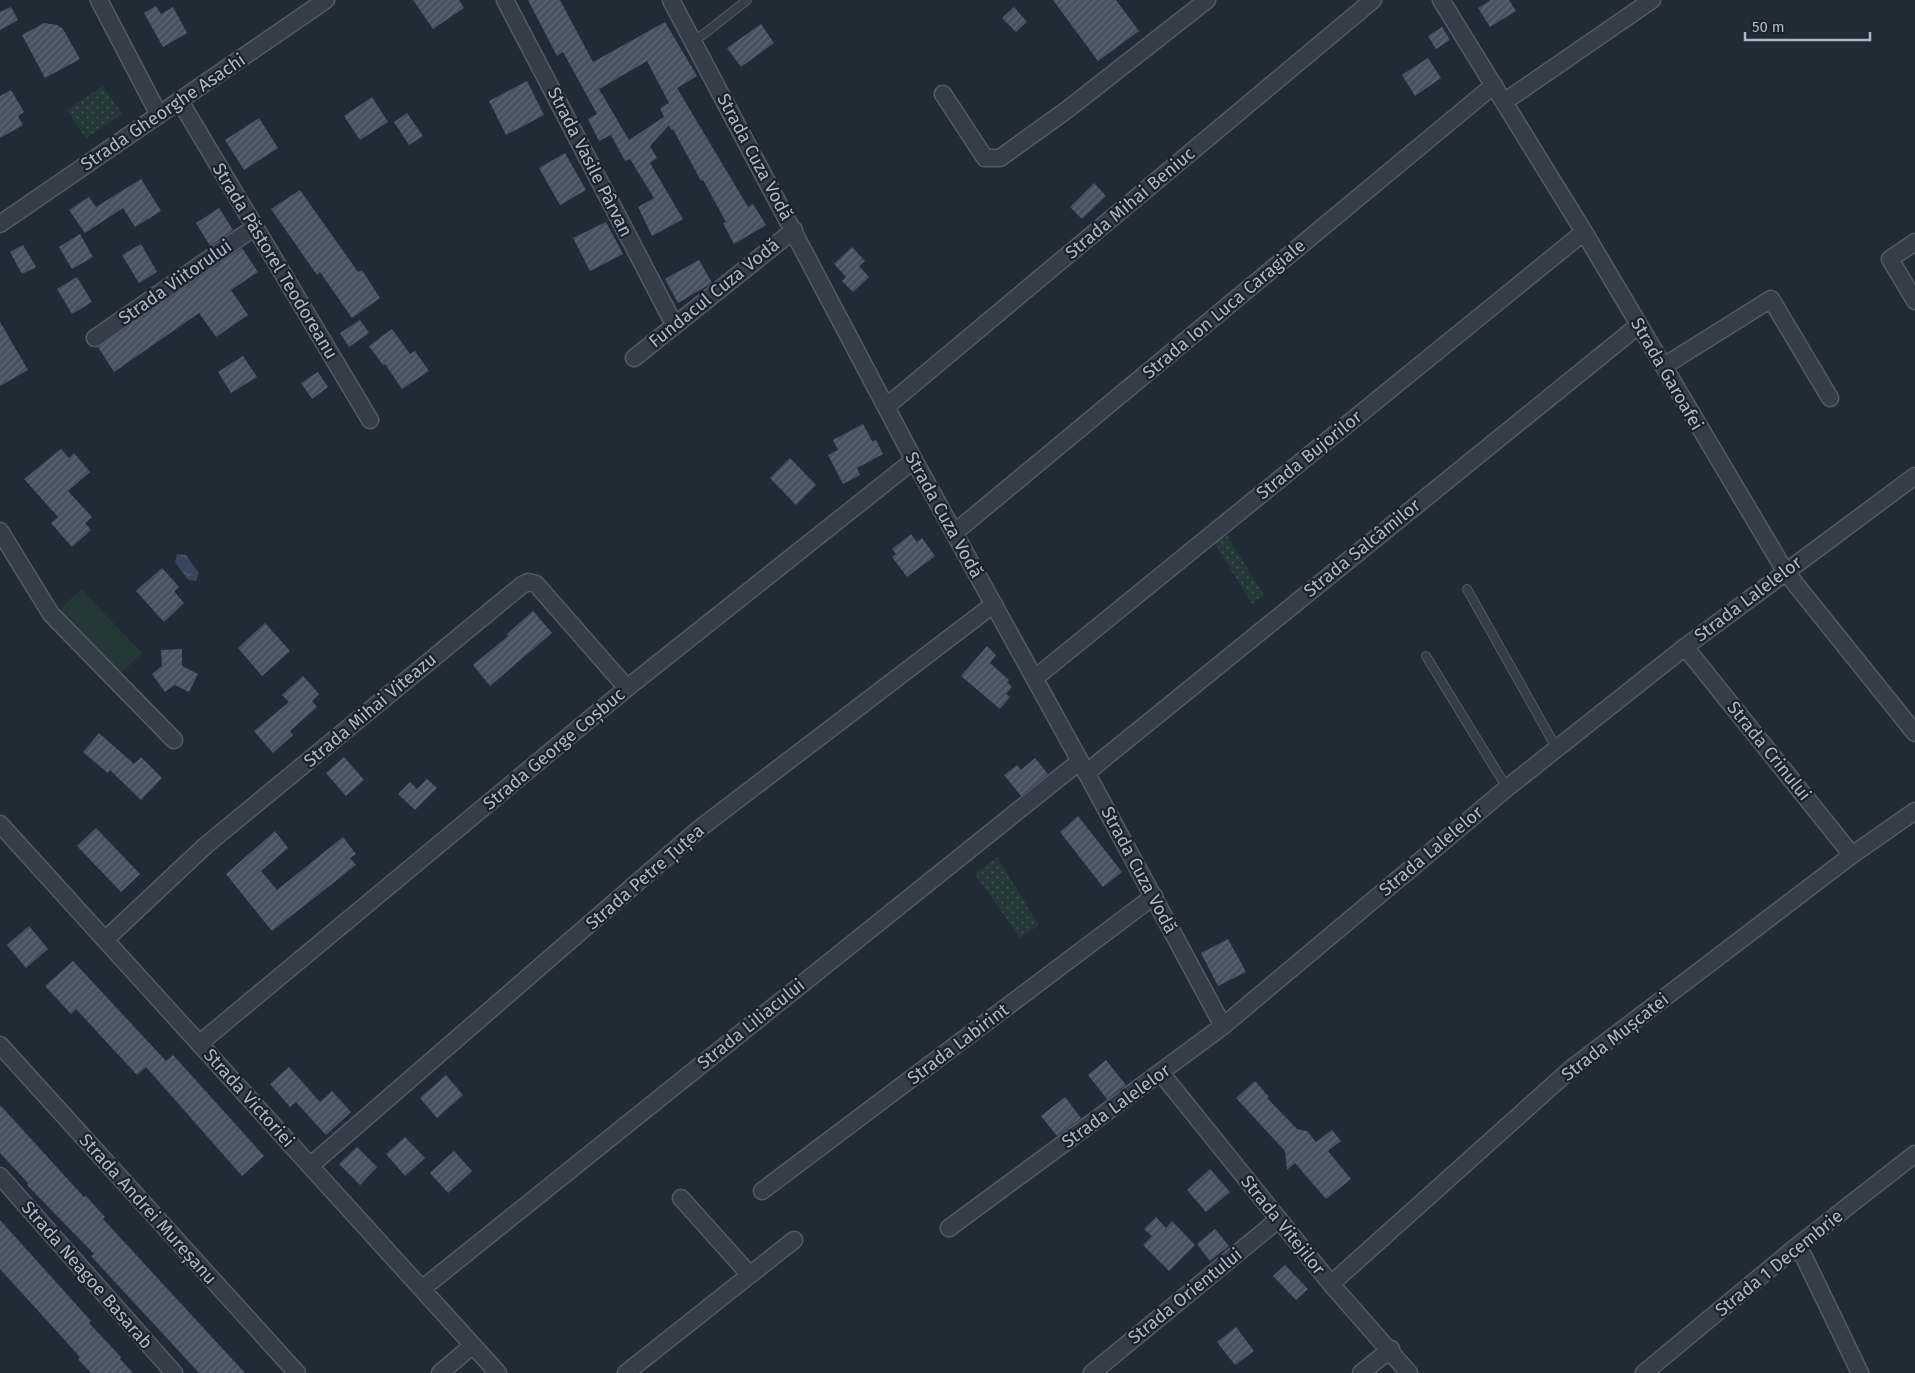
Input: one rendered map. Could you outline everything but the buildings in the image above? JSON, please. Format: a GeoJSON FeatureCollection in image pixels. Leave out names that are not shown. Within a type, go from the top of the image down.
{"type":"FeatureCollection","features":[{"type":"Feature","properties":{"kind":"street"},"geometry":{"type":"LineString","coordinates":[[98,0],[159,115]]}},
{"type":"Feature","properties":{"kind":"street","name":"Strada Gheorghe Asachi"},"geometry":{"type":"LineString","coordinates":[[0,224],[326,0]]}},
{"type":"Feature","properties":{"kind":"street","name":"Strada Vasile Pârvan"},"geometry":{"type":"LineString","coordinates":[[505,0],[674,324]]}},
{"type":"Feature","properties":{"kind":"street","name":"Strada Cuza Vodă"},"geometry":{"type":"LineString","coordinates":[[672,0],[914,460],[1154,896],[1223,1026]]}},
{"type":"Feature","properties":{"kind":"street"},"geometry":{"type":"LineString","coordinates":[[943,94],[985,158],[1000,158],[1068,110],[1207,0]]}},
{"type":"Feature","properties":{"kind":"street","name":"Strada Mihai Beniuc"},"geometry":{"type":"LineString","coordinates":[[887,406],[1373,0]]}},
{"type":"Feature","properties":{"kind":"street","name":"Strada Garoafei"},"geometry":{"type":"LineString","coordinates":[[1441,0],[1584,232],[1785,571],[1915,733]]}},
{"type":"Feature","properties":{"kind":"street"},"geometry":{"type":"LineString","coordinates":[[1504,102],[1652,0]]}},
{"type":"Feature","properties":{"kind":"street","name":"Strada Ion Luca Caragiale"},"geometry":{"type":"LineString","coordinates":[[954,533],[1494,85]]}},
{"type":"Feature","properties":{"kind":"street","name":"Strada Păstorel Teodoreanu"},"geometry":{"type":"LineString","coordinates":[[180,101],[370,420]]}},
{"type":"Feature","properties":{"kind":"street","name":"Strada Viitorului"},"geometry":{"type":"LineString","coordinates":[[95,338],[255,227]]}},
{"type":"Feature","properties":{"kind":"street","name":"Fundacul Cuza Vodă"},"geometry":{"type":"LineString","coordinates":[[634,358],[674,324],[794,230]]}},
{"type":"Feature","properties":{"kind":"street","name":"Strada Bujorilor"},"geometry":{"type":"LineString","coordinates":[[1034,678],[1584,232]]}},
{"type":"Feature","properties":{"kind":"street"},"geometry":{"type":"LineString","coordinates":[[1915,242],[1890,259],[1915,301]]}},
{"type":"Feature","properties":{"kind":"street"},"geometry":{"type":"LineString","coordinates":[[1664,366],[1771,299],[1830,398]]}},
{"type":"Feature","properties":{"kind":"street","name":"Strada Salcâmilor"},"geometry":{"type":"LineString","coordinates":[[1083,767],[1639,325]]}},
{"type":"Feature","properties":{"kind":"street","name":"Strada George Coșbuc"},"geometry":{"type":"LineString","coordinates":[[200,1043],[627,688],[914,460]]}},
{"type":"Feature","properties":{"kind":"street","name":"Strada Lalelelor"},"geometry":{"type":"LineString","coordinates":[[949,1228],[1223,1026],[1557,748],[1785,571],[1915,476]]}},
{"type":"Feature","properties":{"kind":"street"},"geometry":{"type":"LineString","coordinates":[[0,531],[51,614],[174,740]]}},
{"type":"Feature","properties":{"kind":"street","name":"Strada Mihai Viteazu"},"geometry":{"type":"LineString","coordinates":[[106,940],[205,846],[528,582],[536,584],[627,688]]}},
{"type":"Feature","properties":{"kind":"street","name":"Strada Petre Țuțea"},"geometry":{"type":"LineString","coordinates":[[310,1166],[699,830],[994,604]]}},
{"type":"Feature","properties":{"kind":"street","name":"Strada Crinului"},"geometry":{"type":"LineString","coordinates":[[1685,647],[1852,855]]}},
{"type":"Feature","properties":{"kind":"street","name":"Strada Liliacului"},"geometry":{"type":"LineString","coordinates":[[422,1288],[1083,767]]}},
{"type":"Feature","properties":{"kind":"street","name":"Strada Mușcatei"},"geometry":{"type":"LineString","coordinates":[[1331,1284],[1572,1068],[1852,855],[1915,810]]}},
{"type":"Feature","properties":{"kind":"street","name":"Strada Victoriei"},"geometry":{"type":"LineString","coordinates":[[0,824],[498,1373]]}},
{"type":"Feature","properties":{"kind":"street","name":"Strada Labirint"},"geometry":{"type":"LineString","coordinates":[[762,1192],[1154,896]]}},
{"type":"Feature","properties":{"kind":"street","name":"Strada Andrei Mureșanu"},"geometry":{"type":"LineString","coordinates":[[0,1045],[297,1373]]}},
{"type":"Feature","properties":{"kind":"street","name":"Strada Vitejilor"},"geometry":{"type":"LineString","coordinates":[[1161,1073],[1331,1284],[1391,1349],[1409,1373]]}},
{"type":"Feature","properties":{"kind":"street","name":"Strada 1 Decembrie"},"geometry":{"type":"LineString","coordinates":[[1644,1373],[1796,1247],[1915,1154]]}},
{"type":"Feature","properties":{"kind":"street","name":"Strada Neagoe Basarab"},"geometry":{"type":"LineString","coordinates":[[0,1176],[174,1373]]}},
{"type":"Feature","properties":{"kind":"street"},"geometry":{"type":"LineString","coordinates":[[681,1198],[750,1275]]}},
{"type":"Feature","properties":{"kind":"street","name":"Strada Orientului"},"geometry":{"type":"LineString","coordinates":[[1092,1373],[1279,1219]]}},
{"type":"Feature","properties":{"kind":"street"},"geometry":{"type":"LineString","coordinates":[[626,1373],[794,1240]]}},
{"type":"Feature","properties":{"kind":"street"},"geometry":{"type":"LineString","coordinates":[[1796,1247],[1804,1257],[1858,1372]]}},
{"type":"Feature","properties":{"kind":"street"},"geometry":{"type":"LineString","coordinates":[[440,1373],[473,1345]]}},
{"type":"Feature","properties":{"kind":"street"},"geometry":{"type":"LineString","coordinates":[[1361,1373],[1391,1349]]}},
{"type":"Feature","properties":{"kind":"lane"},"geometry":{"type":"LineString","coordinates":[[693,40],[704,34],[747,0]]}},
{"type":"Feature","properties":{"kind":"lane"},"geometry":{"type":"LineString","coordinates":[[1467,589],[1557,748]]}},
{"type":"Feature","properties":{"kind":"lane"},"geometry":{"type":"LineString","coordinates":[[1426,656],[1507,788]]}},
{"type":"Feature","properties":{"kind":"green space"},"geometry":{"type":"Polygon","coordinates":[[[103,86],[122,114],[86,138],[67,110],[103,86]]]}},
{"type":"Feature","properties":{"kind":"green space"},"geometry":{"type":"Polygon","coordinates":[[[1225,532],[1264,595],[1252,604],[1214,542],[1225,532]]]}},
{"type":"Feature","properties":{"kind":"green space"},"geometry":{"type":"Polygon","coordinates":[[[81,589],[142,653],[112,682],[51,618],[81,589]]]}},
{"type":"Feature","properties":{"kind":"green space"},"geometry":{"type":"Polygon","coordinates":[[[997,857],[1039,925],[1020,938],[975,874],[997,857]]]}},
{"type":"Feature","properties":{"kind":"water"},"geometry":{"type":"Polygon","coordinates":[[[177,554],[186,555],[199,573],[196,581],[188,580],[175,562],[177,554]]]}}]}
